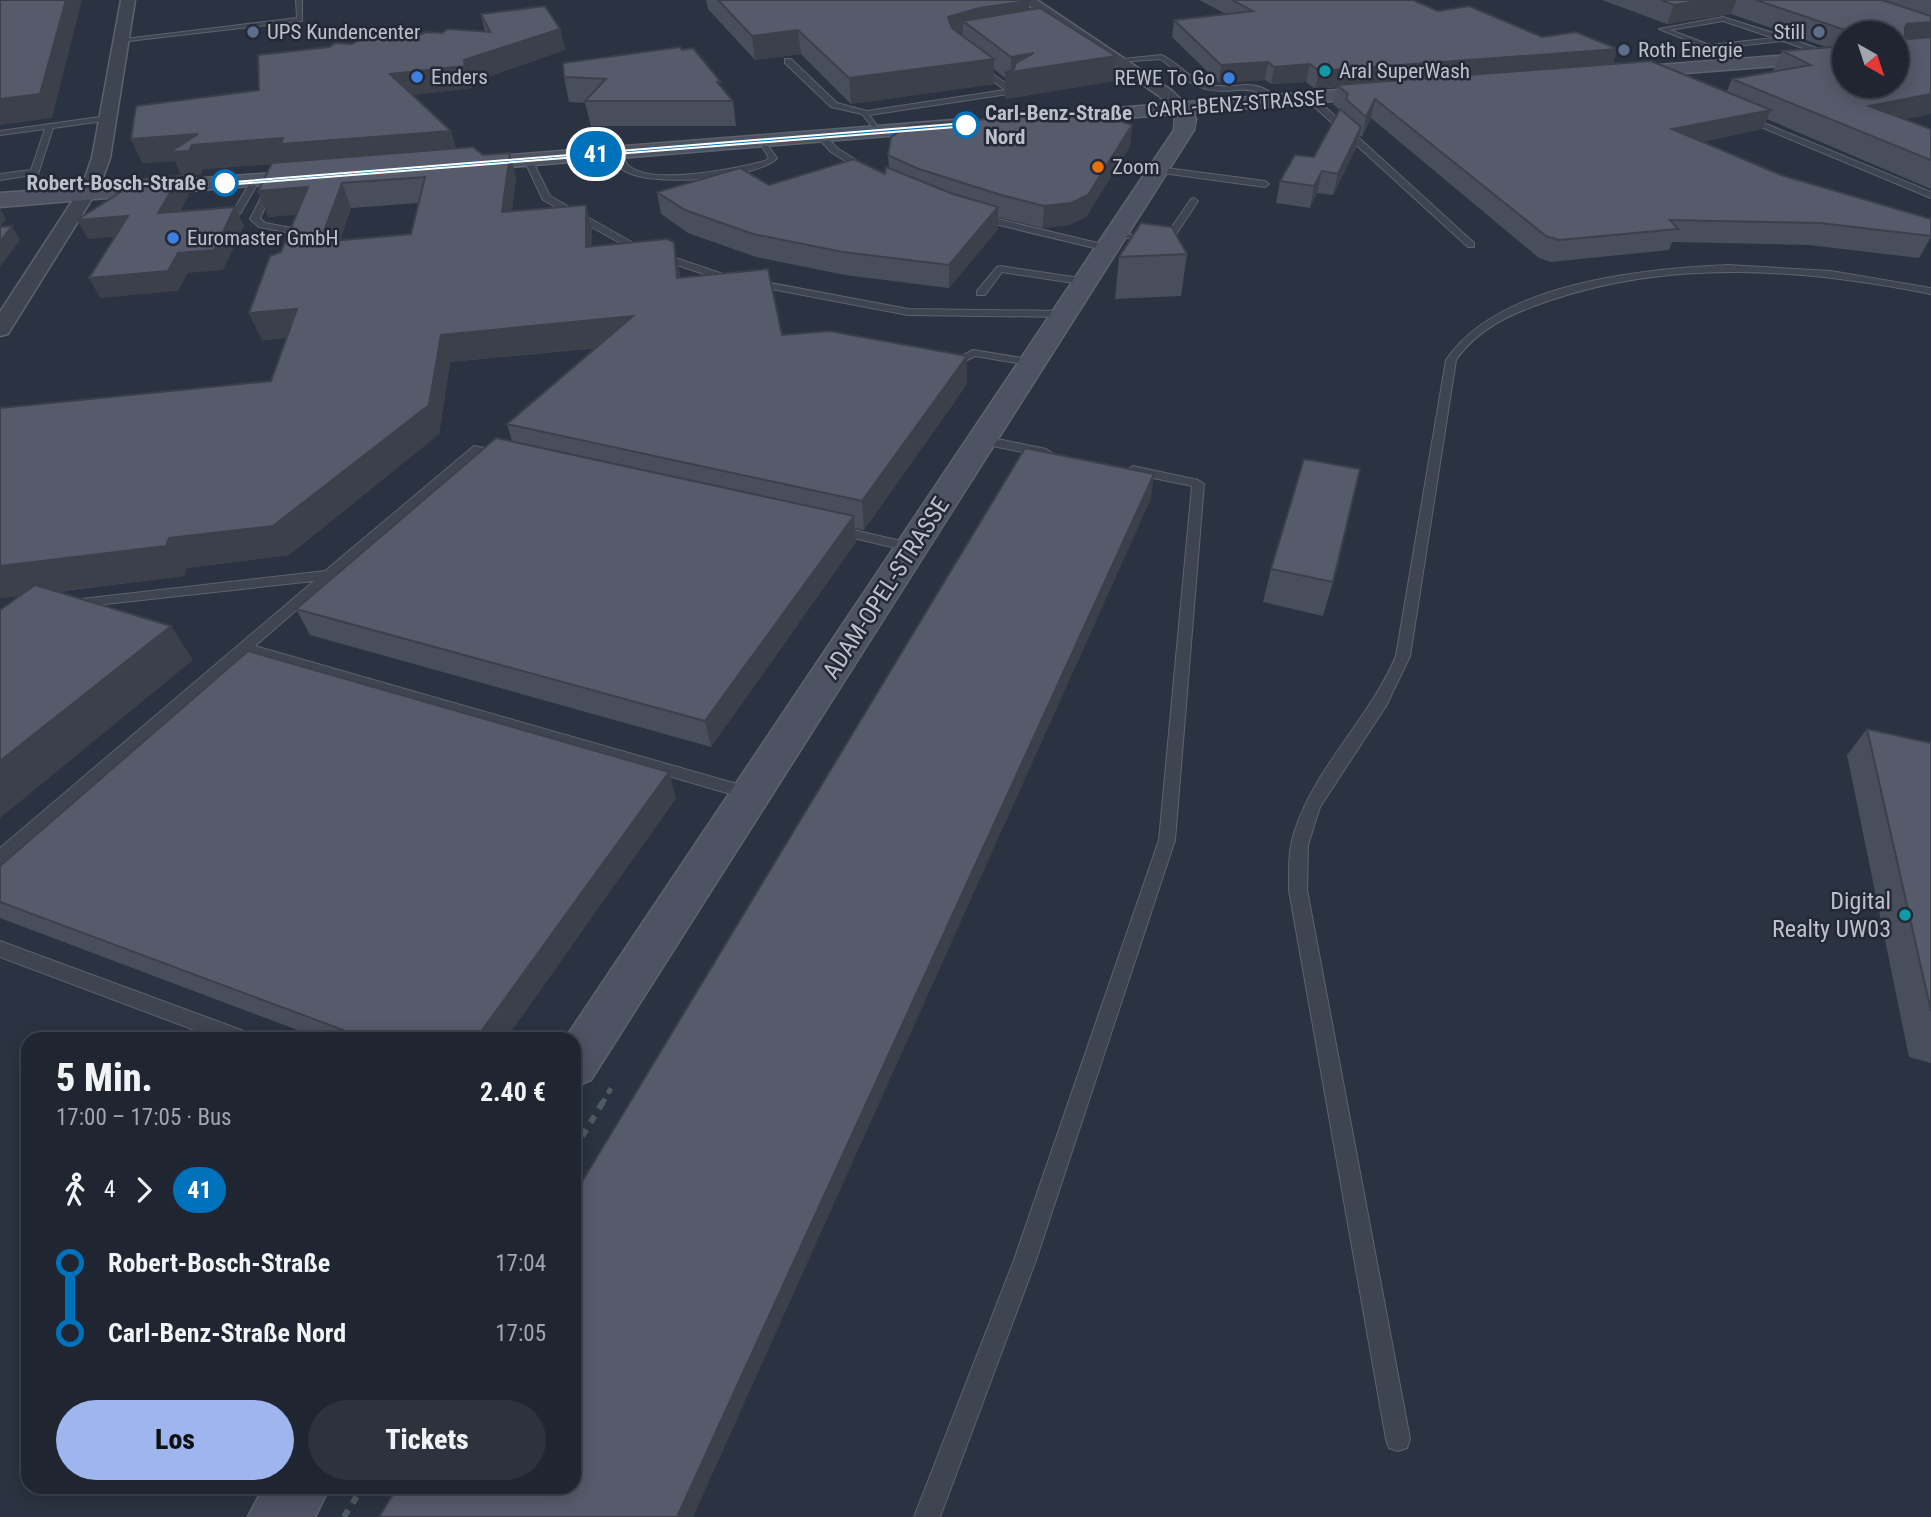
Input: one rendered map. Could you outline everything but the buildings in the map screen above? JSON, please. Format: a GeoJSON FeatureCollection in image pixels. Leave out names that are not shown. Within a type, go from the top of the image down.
{"type":"FeatureCollection","features":[{"type":"Feature","properties":{"kind":"main road"},"geometry":{"type":"LineString","coordinates":[[1603,75],[1649,75],[1832,58]]}},
{"type":"Feature","properties":{"kind":"main road","name":"CARL-BENZ-STRASSE"},"geometry":{"type":"LineString","coordinates":[[1038,119],[1403,91]]}},
{"type":"Feature","properties":{"kind":"main road","name":"ADAM-OPEL-STRASSE"},"geometry":{"type":"LineString","coordinates":[[581,1054],[1087,282],[1176,141],[1185,124],[1182,108]]}},
{"type":"Feature","properties":{"kind":"main road"},"geometry":{"type":"LineString","coordinates":[[1092,115],[1140,125],[1176,141]]}},
{"type":"Feature","properties":{"kind":"main road"},"geometry":{"type":"LineString","coordinates":[[442,166],[973,124]]}},
{"type":"Feature","properties":{"kind":"main road"},"geometry":{"type":"LineString","coordinates":[[0,200],[331,175]]}},
{"type":"Feature","properties":{"kind":"main road"},"geometry":{"type":"LineString","coordinates":[[279,1517],[295,1494]]}},
{"type":"Feature","properties":{"kind":"street"},"geometry":{"type":"LineString","coordinates":[[0,329],[88,193],[101,158],[128,0]]}},
{"type":"Feature","properties":{"kind":"street"},"geometry":{"type":"LineString","coordinates":[[1028,0],[1057,25],[1118,60],[1182,108]]}},
{"type":"Feature","properties":{"kind":"lane"},"geometry":{"type":"LineString","coordinates":[[120,40],[300,20],[299,0]]}},
{"type":"Feature","properties":{"kind":"lane"},"geometry":{"type":"LineString","coordinates":[[1787,40],[1709,47],[1662,29],[1723,19],[1832,54]]}},
{"type":"Feature","properties":{"kind":"lane"},"geometry":{"type":"LineString","coordinates":[[788,61],[836,106],[867,113],[1008,92],[1010,89],[967,57]]}},
{"type":"Feature","properties":{"kind":"lane"},"geometry":{"type":"LineString","coordinates":[[1118,60],[1161,57],[1183,76],[1206,87],[1261,88],[1276,101]]}},
{"type":"Feature","properties":{"kind":"lane"},"geometry":{"type":"LineString","coordinates":[[1310,98],[1471,246]]}},
{"type":"Feature","properties":{"kind":"lane"},"geometry":{"type":"LineString","coordinates":[[867,113],[865,115],[878,132]]}},
{"type":"Feature","properties":{"kind":"lane"},"geometry":{"type":"LineString","coordinates":[[1740,115],[1931,195]]}},
{"type":"Feature","properties":{"kind":"lane"},"geometry":{"type":"LineString","coordinates":[[0,133],[107,118]]}},
{"type":"Feature","properties":{"kind":"lane"},"geometry":{"type":"LineString","coordinates":[[0,177],[35,172],[50,126]]}},
{"type":"Feature","properties":{"kind":"lane"},"geometry":{"type":"LineString","coordinates":[[821,136],[834,150],[877,176]]}},
{"type":"Feature","properties":{"kind":"lane"},"geometry":{"type":"LineString","coordinates":[[619,152],[618,159],[627,171],[647,178],[688,177],[768,163],[773,158],[763,141]]}},
{"type":"Feature","properties":{"kind":"lane"},"geometry":{"type":"LineString","coordinates":[[532,159],[531,166],[546,198],[634,247],[721,276],[908,312],[1066,314]]}},
{"type":"Feature","properties":{"kind":"lane"},"geometry":{"type":"LineString","coordinates":[[1158,170],[1265,184]]}},
{"type":"Feature","properties":{"kind":"lane"},"geometry":{"type":"LineString","coordinates":[[276,179],[256,219],[262,225],[297,234],[289,258]]}},
{"type":"Feature","properties":{"kind":"lane"},"geometry":{"type":"LineString","coordinates":[[201,219],[237,212],[255,181]]}},
{"type":"Feature","properties":{"kind":"lane"},"geometry":{"type":"LineString","coordinates":[[962,212],[1022,229],[1112,242],[1166,243],[1194,201]]}},
{"type":"Feature","properties":{"kind":"lane"},"geometry":{"type":"LineString","coordinates":[[981,293],[1000,269],[1087,282]]}},
{"type":"Feature","properties":{"kind":"lane"},"geometry":{"type":"LineString","coordinates":[[1398,1439],[1298,890],[1298,858],[1302,832],[1312,806],[1385,698],[1403,656],[1451,360],[1460,345],[1473,332],[1499,317],[1546,297],[1612,279],[1684,272],[1768,270],[1858,277],[1931,292]]}},
{"type":"Feature","properties":{"kind":"lane"},"geometry":{"type":"LineString","coordinates":[[938,364],[949,366],[973,353],[1034,363]]}},
{"type":"Feature","properties":{"kind":"lane"},"geometry":{"type":"LineString","coordinates":[[983,440],[1070,457]]}},
{"type":"Feature","properties":{"kind":"lane"},"geometry":{"type":"LineString","coordinates":[[0,858],[325,575],[474,450],[514,458]]}},
{"type":"Feature","properties":{"kind":"lane"},"geometry":{"type":"LineString","coordinates":[[927,1517],[1025,1260],[1167,840],[1198,484],[1121,468]]}},
{"type":"Feature","properties":{"kind":"lane"},"geometry":{"type":"LineString","coordinates":[[818,526],[913,548]]}},
{"type":"Feature","properties":{"kind":"lane"},"geometry":{"type":"LineString","coordinates":[[54,606],[325,575]]}},
{"type":"Feature","properties":{"kind":"lane"},"geometry":{"type":"LineString","coordinates":[[242,647],[751,794]]}},
{"type":"Feature","properties":{"kind":"lane"},"geometry":{"type":"LineString","coordinates":[[0,948],[224,1032]]}},
{"type":"Feature","properties":{"kind":"path"},"geometry":{"type":"LineString","coordinates":[[344,1517],[358,1494]]}},
{"type":"Feature","properties":{"kind":"bus line","name":"41"},"geometry":{"type":"LineString","coordinates":[[225,183],[966,125]]}},
{"type":"Feature","properties":{"kind":"place","name":"UPS Kundencenter"},"geometry":{"type":"Point","coordinates":[253,32]}},
{"type":"Feature","properties":{"kind":"place","name":"Still"},"geometry":{"type":"Point","coordinates":[1819,32]}},
{"type":"Feature","properties":{"kind":"place","name":"Roth Energie"},"geometry":{"type":"Point","coordinates":[1624,50]}},
{"type":"Feature","properties":{"kind":"place","name":"Aral SuperWash"},"geometry":{"type":"Point","coordinates":[1325,71]}},
{"type":"Feature","properties":{"kind":"place","name":"Enders"},"geometry":{"type":"Point","coordinates":[417,77]}},
{"type":"Feature","properties":{"kind":"place","name":"REWE To Go"},"geometry":{"type":"Point","coordinates":[1229,78]}},
{"type":"Feature","properties":{"kind":"place","name":"Carl-Benz-Straße Nord"},"geometry":{"type":"Point","coordinates":[966,125]}},
{"type":"Feature","properties":{"kind":"place","name":"Zoom"},"geometry":{"type":"Point","coordinates":[1098,167]}},
{"type":"Feature","properties":{"kind":"place","name":"Robert-Bosch-Straße"},"geometry":{"type":"Point","coordinates":[225,183]}},
{"type":"Feature","properties":{"kind":"place","name":"Euromaster GmbH"},"geometry":{"type":"Point","coordinates":[173,238]}},
{"type":"Feature","properties":{"kind":"place","name":"Digital Realty UW03"},"geometry":{"type":"Point","coordinates":[1905,915]}}]}
